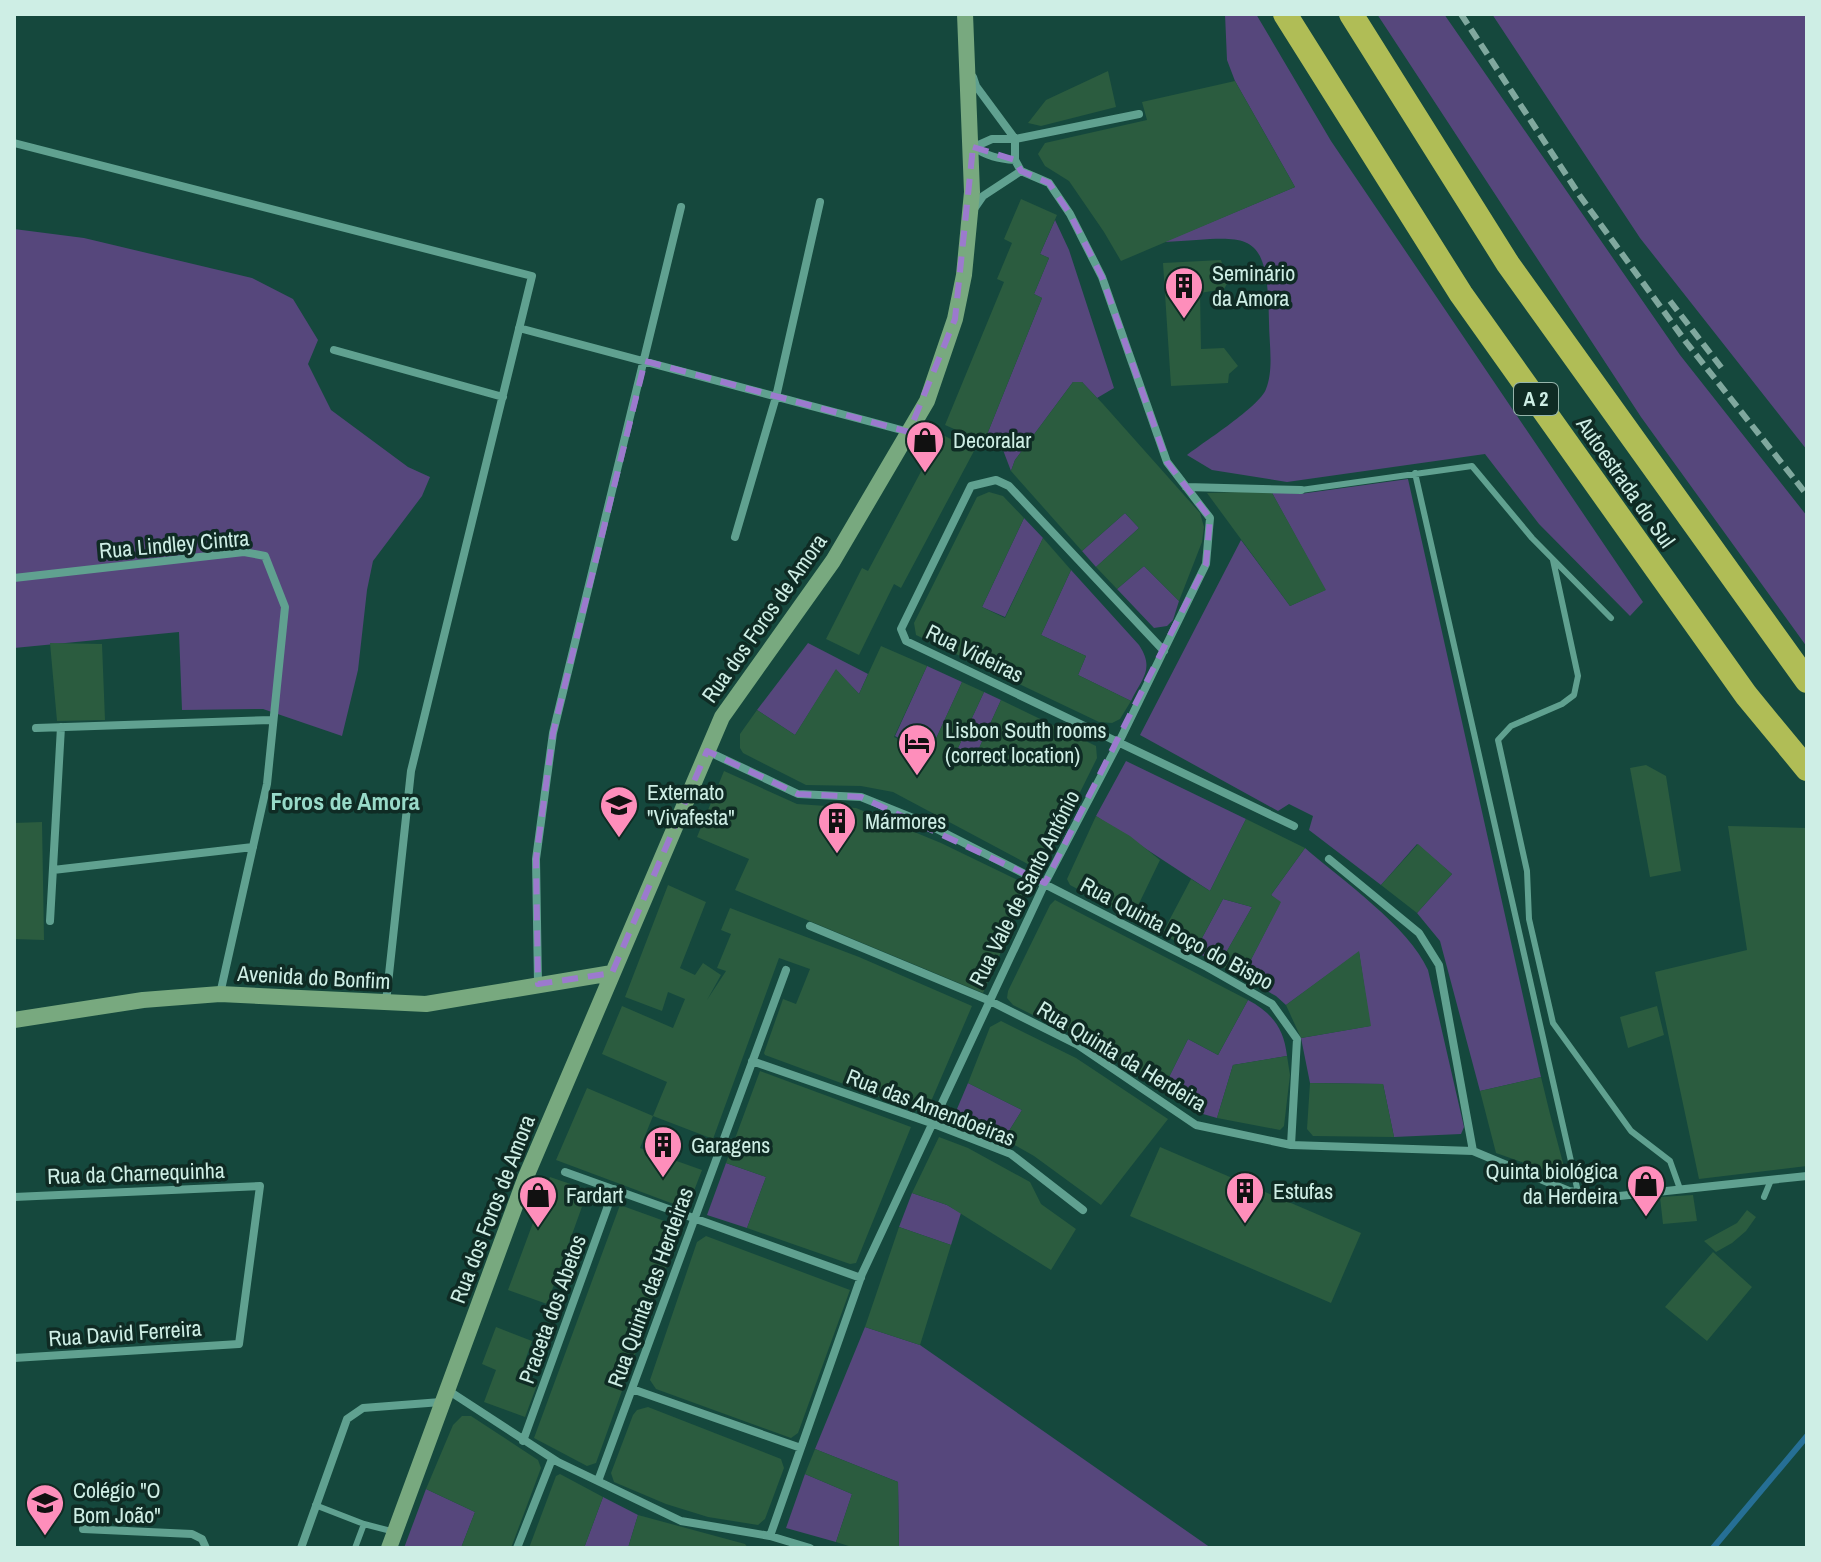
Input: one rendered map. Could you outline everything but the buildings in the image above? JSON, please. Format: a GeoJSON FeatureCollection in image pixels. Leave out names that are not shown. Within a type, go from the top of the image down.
{"type":"FeatureCollection","features":[{"type":"Feature","properties":{"kind":"highway","name":"Autoestrada do Sul"},"geometry":{"type":"LineString","coordinates":[[1285,14],[1461,294],[1746,695],[1807,769]]}},
{"type":"Feature","properties":{"kind":"highway","name":"Autoestrada do Sul"},"geometry":{"type":"LineString","coordinates":[[1351,14],[1508,264],[1807,681]]}},
{"type":"Feature","properties":{"kind":"main road","name":"Rua dos Foros de Amora"},"geometry":{"type":"LineString","coordinates":[[392,1540],[525,1179],[722,717],[833,561],[927,401],[955,319],[964,275],[972,146],[965,14]]}},
{"type":"Feature","properties":{"kind":"main road","name":"Avenida do Bonfim"},"geometry":{"type":"LineString","coordinates":[[14,1020],[143,1000],[220,994],[426,1004],[612,973]]}},
{"type":"Feature","properties":{"kind":"street"},"geometry":{"type":"LineString","coordinates":[[967,52],[976,86],[1015,139],[1015,160],[1021,171],[983,196],[969,217]]}},
{"type":"Feature","properties":{"kind":"street"},"geometry":{"type":"LineString","coordinates":[[972,146],[992,139],[1015,139],[1139,114]]}},
{"type":"Feature","properties":{"kind":"street"},"geometry":{"type":"LineString","coordinates":[[14,143],[532,276],[411,771],[386,1002]]}},
{"type":"Feature","properties":{"kind":"street"},"geometry":{"type":"LineString","coordinates":[[972,146],[999,160],[1015,160]]}},
{"type":"Feature","properties":{"kind":"street","name":"Rua Vale de Santo António"},"geometry":{"type":"LineString","coordinates":[[770,1536],[861,1278],[934,1124],[988,1000],[1206,564],[1210,518],[1167,462],[1102,277],[1070,214],[1049,183],[1021,171]]}},
{"type":"Feature","properties":{"kind":"street"},"geometry":{"type":"LineString","coordinates":[[735,537],[776,397],[820,202]]}},
{"type":"Feature","properties":{"kind":"street"},"geometry":{"type":"LineString","coordinates":[[538,984],[536,859],[553,733],[681,207]]}},
{"type":"Feature","properties":{"kind":"street"},"geometry":{"type":"LineString","coordinates":[[519,328],[909,432]]}},
{"type":"Feature","properties":{"kind":"street"},"geometry":{"type":"LineString","coordinates":[[334,350],[503,397]]}},
{"type":"Feature","properties":{"kind":"street","name":"Rua Videiras"},"geometry":{"type":"LineString","coordinates":[[1164,651],[1009,486],[996,480],[971,486],[901,629],[906,641],[1294,826]]}},
{"type":"Feature","properties":{"kind":"street"},"geometry":{"type":"LineString","coordinates":[[1186,487],[1301,490]]}},
{"type":"Feature","properties":{"kind":"street","name":"Rua Lindley Cintra"},"geometry":{"type":"LineString","coordinates":[[14,578],[244,552],[265,556],[285,607],[272,720]]}},
{"type":"Feature","properties":{"kind":"street"},"geometry":{"type":"LineString","coordinates":[[36,728],[272,720],[267,784],[220,994]]}},
{"type":"Feature","properties":{"kind":"street"},"geometry":{"type":"LineString","coordinates":[[50,921],[61,727]]}},
{"type":"Feature","properties":{"kind":"street","name":"Rua Quinta Poço do Bispo"},"geometry":{"type":"LineString","coordinates":[[707,751],[798,794],[861,797],[923,822],[1207,967],[1272,1004],[1297,1039],[1291,1145]]}},
{"type":"Feature","properties":{"kind":"street"},"geometry":{"type":"LineString","coordinates":[[53,870],[253,847]]}},
{"type":"Feature","properties":{"kind":"street"},"geometry":{"type":"LineString","coordinates":[[1329,859],[1419,933],[1439,965],[1473,1151]]}},
{"type":"Feature","properties":{"kind":"street","name":"Rua Quinta da Herdeira"},"geometry":{"type":"LineString","coordinates":[[810,926],[988,1000],[1078,1045],[1196,1125],[1291,1145],[1473,1151],[1569,1191],[1610,1197],[1807,1176]]}},
{"type":"Feature","properties":{"kind":"street","name":"Rua Quinta das Herdeiras"},"geometry":{"type":"LineString","coordinates":[[598,1481],[786,970]]}},
{"type":"Feature","properties":{"kind":"street","name":"Rua das Amendoeiras"},"geometry":{"type":"LineString","coordinates":[[752,1061],[1011,1154],[1083,1210]]}},
{"type":"Feature","properties":{"kind":"street"},"geometry":{"type":"LineString","coordinates":[[565,1172],[861,1278]]}},
{"type":"Feature","properties":{"kind":"street","name":"Rua da Charnequinha"},"geometry":{"type":"LineString","coordinates":[[14,1197],[260,1186],[239,1344]]}},
{"type":"Feature","properties":{"kind":"street","name":"Praceta dos Abetos"},"geometry":{"type":"LineString","coordinates":[[523,1441],[614,1189]]}},
{"type":"Feature","properties":{"kind":"street","name":"Rua David Ferreira"},"geometry":{"type":"LineString","coordinates":[[14,1358],[239,1344]]}},
{"type":"Feature","properties":{"kind":"street"},"geometry":{"type":"LineString","coordinates":[[632,1389],[801,1448]]}},
{"type":"Feature","properties":{"kind":"street"},"geometry":{"type":"LineString","coordinates":[[301,1548],[347,1419],[363,1408],[443,1396],[552,1459],[681,1521],[770,1536],[810,1548]]}},
{"type":"Feature","properties":{"kind":"street"},"geometry":{"type":"LineString","coordinates":[[517,1548],[552,1459]]}},
{"type":"Feature","properties":{"kind":"street"},"geometry":{"type":"LineString","coordinates":[[83,1529],[192,1534],[202,1539],[206,1548]]}},
{"type":"Feature","properties":{"kind":"lane"},"geometry":{"type":"LineString","coordinates":[[1301,490],[1472,466],[1553,560],[1611,618]]}},
{"type":"Feature","properties":{"kind":"lane"},"geometry":{"type":"LineString","coordinates":[[1415,473],[1578,1192]]}},
{"type":"Feature","properties":{"kind":"lane"},"geometry":{"type":"LineString","coordinates":[[1553,560],[1578,676],[1574,695],[1562,704],[1511,726],[1498,740],[1527,871],[1529,919],[1553,1023],[1631,1131],[1670,1161],[1680,1189]]}},
{"type":"Feature","properties":{"kind":"lane"},"geometry":{"type":"LineString","coordinates":[[1764,1197],[1771,1180]]}},
{"type":"Feature","properties":{"kind":"lane"},"geometry":{"type":"LineString","coordinates":[[315,1505],[364,1524],[392,1540]]}},
{"type":"Feature","properties":{"kind":"lane"},"geometry":{"type":"LineString","coordinates":[[355,1548],[364,1524]]}},
{"type":"Feature","properties":{"kind":"highlighted area"},"geometry":{"type":"Polygon","coordinates":[[[973,147],[1015,160],[1021,171],[1049,183],[1070,214],[1102,277],[1167,462],[1210,518],[1206,564],[1045,883],[861,797],[798,794],[707,751],[612,973],[538,984],[536,859],[553,733],[645,361],[909,432],[955,319],[973,147]]]}},
{"type":"Feature","properties":{"kind":"shaded area"},"geometry":{"type":"Polygon","coordinates":[[[1225,14],[1256,14],[1331,141],[1643,602],[1630,616],[1539,524],[1485,454],[1287,482],[1212,470],[1187,455],[1254,405],[1266,389],[1270,365],[1268,290],[1264,267],[1257,252],[1248,243],[1234,239],[1164,242],[1295,187],[1235,81],[1227,60],[1225,14]]]}},
{"type":"Feature","properties":{"kind":"shaded area"},"geometry":{"type":"Polygon","coordinates":[[[1377,14],[1444,14],[1680,355],[1807,516],[1807,647],[1641,417],[1377,14]]]}},
{"type":"Feature","properties":{"kind":"shaded area"},"geometry":{"type":"Polygon","coordinates":[[[1492,14],[1807,14],[1807,450],[1640,238],[1492,14]]]}},
{"type":"Feature","properties":{"kind":"shaded area"},"geometry":{"type":"Polygon","coordinates":[[[1055,220],[1069,250],[1114,388],[1097,398],[1082,382],[1073,382],[1015,460],[1011,471],[1003,450],[984,442],[1042,298],[1034,294],[1049,258],[1040,254],[1055,220]]]}},
{"type":"Feature","properties":{"kind":"shaded area"},"geometry":{"type":"Polygon","coordinates":[[[14,229],[84,238],[252,278],[293,299],[318,340],[308,364],[331,410],[408,467],[430,477],[422,496],[373,561],[358,670],[342,736],[263,709],[182,710],[179,632],[14,648],[14,229]]]}},
{"type":"Feature","properties":{"kind":"shaded area"},"geometry":{"type":"Polygon","coordinates":[[[1408,479],[1541,1077],[1480,1091],[1440,941],[1417,913],[1452,874],[1417,844],[1381,885],[1309,830],[1313,816],[1289,804],[1278,811],[1140,735],[1241,540],[1290,606],[1325,590],[1271,491],[1300,494],[1408,479]]]}},
{"type":"Feature","properties":{"kind":"shaded area"},"geometry":{"type":"Polygon","coordinates":[[[1125,513],[1139,528],[1096,567],[1082,551],[1125,513]]]}},
{"type":"Feature","properties":{"kind":"shaded area"},"geometry":{"type":"Polygon","coordinates":[[[1024,518],[1043,538],[1005,617],[982,607],[1024,518]]]}},
{"type":"Feature","properties":{"kind":"shaded area"},"geometry":{"type":"Polygon","coordinates":[[[1144,566],[1179,601],[1173,620],[1167,626],[1154,628],[1117,589],[1144,566]]]}},
{"type":"Feature","properties":{"kind":"shaded area"},"geometry":{"type":"Polygon","coordinates":[[[1071,570],[1144,653],[1145,673],[1131,701],[1078,675],[1086,656],[1041,635],[1071,570]]]}},
{"type":"Feature","properties":{"kind":"shaded area"},"geometry":{"type":"Polygon","coordinates":[[[808,643],[868,674],[859,694],[836,670],[795,735],[757,710],[808,643]]]}},
{"type":"Feature","properties":{"kind":"shaded area"},"geometry":{"type":"Polygon","coordinates":[[[927,666],[962,682],[929,754],[895,736],[927,666]]]}},
{"type":"Feature","properties":{"kind":"shaded area"},"geometry":{"type":"Polygon","coordinates":[[[984,692],[1001,700],[971,766],[951,763],[984,692]]]}},
{"type":"Feature","properties":{"kind":"shaded area"},"geometry":{"type":"Polygon","coordinates":[[[1126,761],[1246,819],[1210,891],[1096,816],[1126,761]]]}},
{"type":"Feature","properties":{"kind":"shaded area"},"geometry":{"type":"Polygon","coordinates":[[[1305,848],[1390,921],[1406,937],[1428,970],[1464,1127],[1461,1134],[1394,1137],[1383,1084],[1310,1083],[1301,1038],[1370,1026],[1359,952],[1286,1005],[1242,977],[1280,903],[1271,895],[1305,848]]]}},
{"type":"Feature","properties":{"kind":"shaded area"},"geometry":{"type":"Polygon","coordinates":[[[1223,899],[1252,907],[1219,965],[1195,951],[1223,899]]]}},
{"type":"Feature","properties":{"kind":"shaded area"},"geometry":{"type":"Polygon","coordinates":[[[1248,1000],[1264,1010],[1280,1029],[1287,1056],[1233,1065],[1217,1118],[1196,1112],[1162,1091],[1188,1039],[1218,1055],[1248,1000]]]}},
{"type":"Feature","properties":{"kind":"shaded area"},"geometry":{"type":"Polygon","coordinates":[[[968,1083],[1022,1110],[1004,1139],[959,1124],[954,1116],[968,1083]]]}},
{"type":"Feature","properties":{"kind":"shaded area"},"geometry":{"type":"Polygon","coordinates":[[[726,1163],[766,1177],[747,1228],[707,1215],[726,1163]]]}},
{"type":"Feature","properties":{"kind":"shaded area"},"geometry":{"type":"Polygon","coordinates":[[[912,1193],[961,1213],[951,1245],[899,1227],[912,1193]]]}},
{"type":"Feature","properties":{"kind":"shaded area"},"geometry":{"type":"Polygon","coordinates":[[[865,1327],[920,1345],[1211,1548],[899,1548],[898,1482],[815,1449],[865,1327]]]}},
{"type":"Feature","properties":{"kind":"shaded area"},"geometry":{"type":"Polygon","coordinates":[[[805,1474],[852,1494],[836,1542],[786,1528],[805,1474]]]}},
{"type":"Feature","properties":{"kind":"shaded area"},"geometry":{"type":"Polygon","coordinates":[[[426,1489],[475,1512],[461,1548],[404,1548],[426,1489]]]}},
{"type":"Feature","properties":{"kind":"shaded area"},"geometry":{"type":"Polygon","coordinates":[[[603,1497],[638,1515],[628,1548],[584,1548],[603,1497]]]}},
{"type":"Feature","properties":{"kind":"waterway"},"geometry":{"type":"LineString","coordinates":[[1713,1548],[1807,1436]]}},
{"type":"Feature","properties":{"kind":"railway"},"geometry":{"type":"LineString","coordinates":[[1461,14],[1580,196],[1686,342],[1807,495]]}},
{"type":"Feature","properties":{"kind":"railway"},"geometry":{"type":"LineString","coordinates":[[1670,301],[1724,371]]}},
{"type":"Feature","properties":{"kind":"place","name":"Seminário da Amora"},"geometry":{"type":"Point","coordinates":[1184,320]}},
{"type":"Feature","properties":{"kind":"place","name":"Decoralar"},"geometry":{"type":"Point","coordinates":[925,474]}},
{"type":"Feature","properties":{"kind":"place","name":"Lisbon South rooms (correct location)"},"geometry":{"type":"Point","coordinates":[917,777]}},
{"type":"Feature","properties":{"kind":"place","name":"Externato \"Vivafesta\""},"geometry":{"type":"Point","coordinates":[619,839]}},
{"type":"Feature","properties":{"kind":"place","name":"Mármores"},"geometry":{"type":"Point","coordinates":[837,855]}},
{"type":"Feature","properties":{"kind":"place","name":"Garagens"},"geometry":{"type":"Point","coordinates":[663,1179]}},
{"type":"Feature","properties":{"kind":"place","name":"Quinta biológica da Herdeira"},"geometry":{"type":"Point","coordinates":[1646,1218]}},
{"type":"Feature","properties":{"kind":"place","name":"Estufas"},"geometry":{"type":"Point","coordinates":[1245,1225]}},
{"type":"Feature","properties":{"kind":"place","name":"Fardart"},"geometry":{"type":"Point","coordinates":[538,1229]}},
{"type":"Feature","properties":{"kind":"place","name":"Colégio \"O Bom João\""},"geometry":{"type":"Point","coordinates":[45,1537]}},
{"type":"Feature","properties":{"kind":"district","name":"Foros de Amora"},"geometry":{"type":"Point","coordinates":[345,802]}}]}
